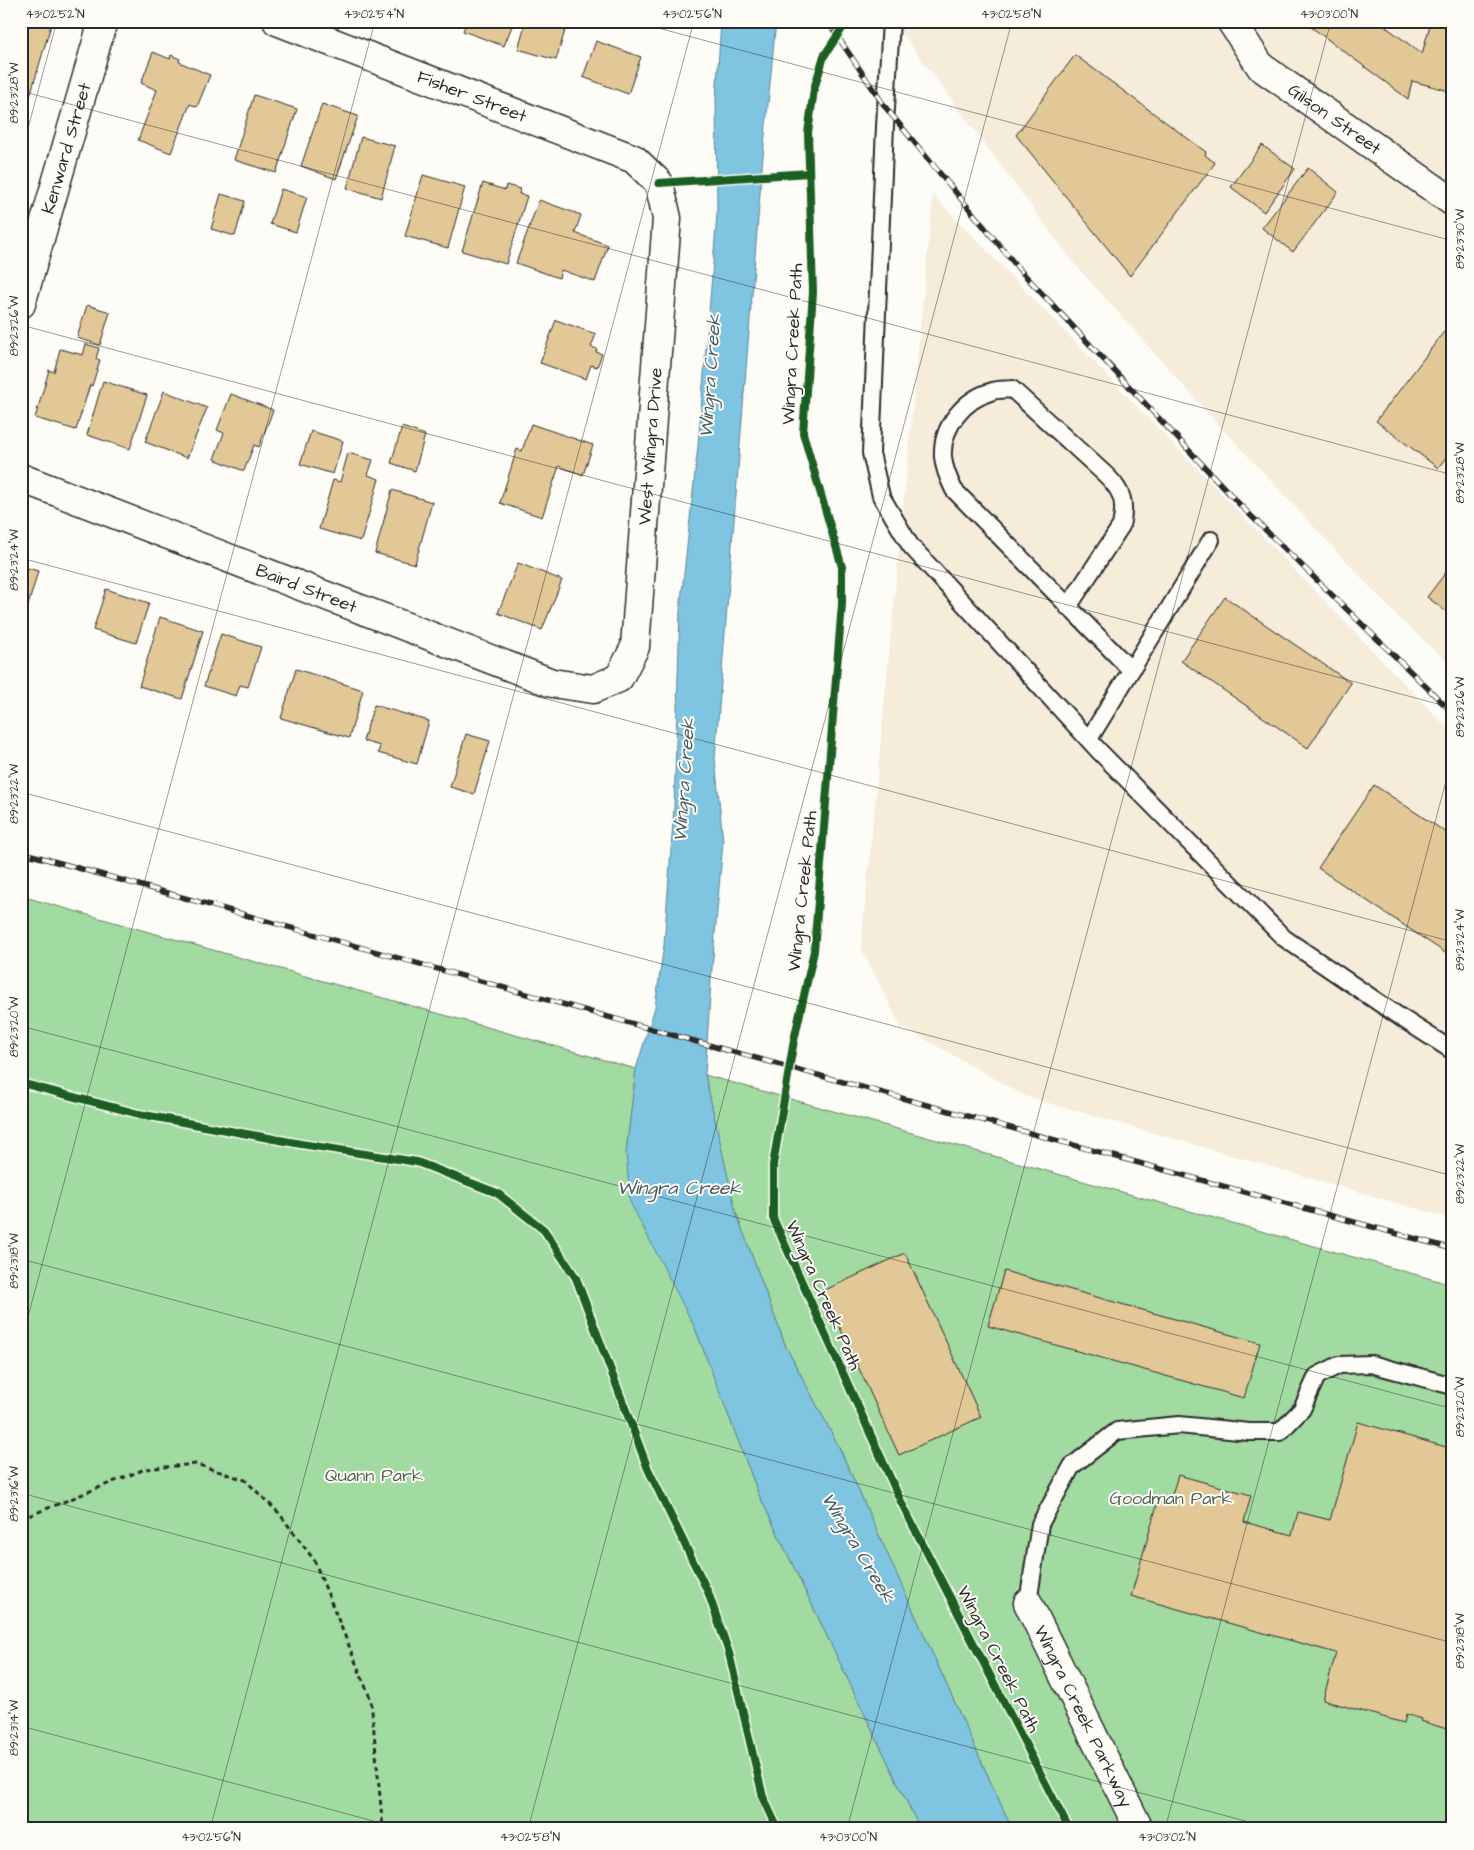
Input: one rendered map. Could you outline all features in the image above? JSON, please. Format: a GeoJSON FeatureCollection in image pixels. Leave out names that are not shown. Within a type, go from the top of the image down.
{"type":"FeatureCollection","features":[{"type":"Feature","properties":{"kind":"street","name":"Kenward Street"},"geometry":{"type":"LineString","coordinates":[[21,304],[103,21]]}},
{"type":"Feature","properties":{"kind":"street","name":"Fisher Street"},"geometry":{"type":"LineString","coordinates":[[277,21],[634,159],[659,183]]}},
{"type":"Feature","properties":{"kind":"street","name":"Gilson Street"},"geometry":{"type":"LineString","coordinates":[[1231,21],[1261,67],[1453,202]]}},
{"type":"Feature","properties":{"kind":"street","name":"West Wingra Drive"},"geometry":{"type":"LineString","coordinates":[[593,689],[619,678],[635,647],[667,218],[659,183]]}},
{"type":"Feature","properties":{"kind":"street","name":"Baird Street"},"geometry":{"type":"LineString","coordinates":[[21,478],[552,683],[593,689]]}},
{"type":"Feature","properties":{"kind":"street","name":"Wingra Creek Parkway"},"geometry":{"type":"LineString","coordinates":[[1028,1603],[1140,1829]]}},
{"type":"Feature","properties":{"kind":"lane"},"geometry":{"type":"LineString","coordinates":[[891,21],[871,453],[881,496],[910,545],[1089,739],[1284,938],[1453,1051]]}},
{"type":"Feature","properties":{"kind":"lane"},"geometry":{"type":"LineString","coordinates":[[1068,607],[1121,526],[1124,512],[1122,498],[1116,486],[1107,476],[1012,389],[994,390],[977,397],[962,408],[951,422],[945,439],[943,457],[946,474],[954,490],[1068,607],[1131,670]]}},
{"type":"Feature","properties":{"kind":"lane"},"geometry":{"type":"LineString","coordinates":[[1089,739],[1211,540]]}},
{"type":"Feature","properties":{"kind":"lane"},"geometry":{"type":"LineString","coordinates":[[1028,1603],[1040,1524],[1072,1466],[1117,1431],[1179,1425],[1249,1432],[1280,1432],[1302,1409],[1317,1376],[1339,1365],[1371,1364],[1453,1386]]}},
{"type":"Feature","properties":{"kind":"path"},"geometry":{"type":"LineString","coordinates":[[21,1519],[145,1469],[196,1464],[245,1480],[279,1514],[314,1560],[371,1700],[383,1829]]}},
{"type":"Feature","properties":{"kind":"shaded area"},"geometry":{"type":"Polygon","coordinates":[[[893,21],[1453,21],[1453,667],[1397,616],[1207,412],[1073,262],[893,21]]]}},
{"type":"Feature","properties":{"kind":"shaded area"},"geometry":{"type":"Polygon","coordinates":[[[933,195],[1453,734],[1453,1219],[1025,1096],[900,1025],[861,948],[933,195]]]}},
{"type":"Feature","properties":{"kind":"green space","name":"Quann Park"},"geometry":{"type":"Polygon","coordinates":[[[21,896],[636,1069],[626,1153],[759,1495],[920,1829],[21,1829],[21,896]]]}},
{"type":"Feature","properties":{"kind":"green space","name":"Goodman Park"},"geometry":{"type":"Polygon","coordinates":[[[705,1075],[1453,1285],[1453,1829],[1012,1829],[839,1447],[786,1347],[736,1213],[705,1075]]]}},
{"type":"Feature","properties":{"kind":"water","name":"Wingra Creek"},"geometry":{"type":"Polygon","coordinates":[[[721,21],[776,21],[763,156],[715,758],[723,842],[705,1075],[736,1213],[786,1347],[839,1447],[1012,1829],[920,1829],[759,1495],[695,1328],[630,1202],[626,1153],[636,1069],[655,1007],[664,945],[674,808],[680,610],[698,446],[717,214],[716,99],[721,21]]]}},
{"type":"Feature","properties":{"kind":"building"},"geometry":{"type":"Polygon","coordinates":[[[21,21],[40,21],[51,25],[30,96],[21,93],[21,21]]]}},
{"type":"Feature","properties":{"kind":"building"},"geometry":{"type":"Polygon","coordinates":[[[467,21],[514,21],[504,46],[463,31],[467,21]]]}},
{"type":"Feature","properties":{"kind":"building"},"geometry":{"type":"Polygon","coordinates":[[[526,21],[568,21],[556,60],[518,49],[526,21]]]}},
{"type":"Feature","properties":{"kind":"building"},"geometry":{"type":"Polygon","coordinates":[[[1303,21],[1378,21],[1422,54],[1431,21],[1453,21],[1453,92],[1412,81],[1408,99],[1303,21]]]}},
{"type":"Feature","properties":{"kind":"building"},"geometry":{"type":"Polygon","coordinates":[[[596,41],[641,57],[628,94],[583,77],[596,41]]]}},
{"type":"Feature","properties":{"kind":"building"},"geometry":{"type":"Polygon","coordinates":[[[153,52],[170,59],[171,55],[180,59],[179,62],[210,75],[197,107],[190,104],[171,153],[138,140],[157,90],[141,83],[153,52]]]}},
{"type":"Feature","properties":{"kind":"building"},"geometry":{"type":"Polygon","coordinates":[[[1075,55],[1206,152],[1205,155],[1215,163],[1130,276],[1016,135],[1075,55]]]}},
{"type":"Feature","properties":{"kind":"building"},"geometry":{"type":"Polygon","coordinates":[[[254,95],[297,109],[276,173],[234,160],[254,95]]]}},
{"type":"Feature","properties":{"kind":"building"},"geometry":{"type":"Polygon","coordinates":[[[322,104],[358,116],[336,179],[301,166],[322,104]]]}},
{"type":"Feature","properties":{"kind":"building"},"geometry":{"type":"Polygon","coordinates":[[[361,137],[395,146],[381,198],[347,188],[361,137]]]}},
{"type":"Feature","properties":{"kind":"building"},"geometry":{"type":"Polygon","coordinates":[[[1262,145],[1295,169],[1264,212],[1231,187],[1262,145]]]}},
{"type":"Feature","properties":{"kind":"building"},"geometry":{"type":"Polygon","coordinates":[[[1308,168],[1338,192],[1293,252],[1262,228],[1308,168]]]}},
{"type":"Feature","properties":{"kind":"building"},"geometry":{"type":"Polygon","coordinates":[[[423,175],[465,187],[448,248],[405,236],[423,175]]]}},
{"type":"Feature","properties":{"kind":"building"},"geometry":{"type":"Polygon","coordinates":[[[483,183],[505,190],[506,185],[520,189],[519,194],[527,196],[506,264],[462,251],[483,183]]]}},
{"type":"Feature","properties":{"kind":"building"},"geometry":{"type":"Polygon","coordinates":[[[281,189],[307,197],[296,232],[270,224],[281,189]]]}},
{"type":"Feature","properties":{"kind":"building"},"geometry":{"type":"Polygon","coordinates":[[[221,194],[245,201],[235,236],[211,229],[221,194]]]}},
{"type":"Feature","properties":{"kind":"building"},"geometry":{"type":"Polygon","coordinates":[[[539,200],[581,215],[575,233],[608,245],[595,282],[561,270],[559,278],[516,263],[539,200]]]}},
{"type":"Feature","properties":{"kind":"building"},"geometry":{"type":"Polygon","coordinates":[[[87,305],[110,312],[100,345],[77,338],[87,305]]]}},
{"type":"Feature","properties":{"kind":"building"},"geometry":{"type":"Polygon","coordinates":[[[556,320],[596,334],[591,347],[597,349],[596,352],[602,354],[597,367],[591,365],[586,379],[540,363],[556,320]]]}},
{"type":"Feature","properties":{"kind":"building"},"geometry":{"type":"Polygon","coordinates":[[[1453,320],[1453,448],[1438,468],[1376,421],[1453,320]]]}},
{"type":"Feature","properties":{"kind":"building"},"geometry":{"type":"Polygon","coordinates":[[[86,344],[99,348],[96,359],[100,360],[76,430],[35,418],[49,370],[54,372],[60,349],[83,355],[86,344]]]}},
{"type":"Feature","properties":{"kind":"building"},"geometry":{"type":"Polygon","coordinates":[[[103,381],[147,395],[130,449],[87,435],[103,381]]]}},
{"type":"Feature","properties":{"kind":"building"},"geometry":{"type":"Polygon","coordinates":[[[164,391],[207,408],[187,458],[145,442],[164,391]]]}},
{"type":"Feature","properties":{"kind":"building"},"geometry":{"type":"Polygon","coordinates":[[[231,394],[273,410],[259,447],[254,445],[244,471],[214,459],[224,433],[217,430],[231,394]]]}},
{"type":"Feature","properties":{"kind":"building"},"geometry":{"type":"Polygon","coordinates":[[[531,424],[593,445],[583,475],[559,466],[542,517],[500,503],[517,449],[522,451],[531,424]]]}},
{"type":"Feature","properties":{"kind":"building"},"geometry":{"type":"Polygon","coordinates":[[[402,427],[425,435],[415,471],[391,463],[402,427]]]}},
{"type":"Feature","properties":{"kind":"building"},"geometry":{"type":"Polygon","coordinates":[[[311,431],[343,441],[333,474],[300,464],[311,431]]]}},
{"type":"Feature","properties":{"kind":"building"},"geometry":{"type":"Polygon","coordinates":[[[348,453],[373,460],[368,475],[379,479],[361,541],[319,529],[333,480],[340,482],[348,453]]]}},
{"type":"Feature","properties":{"kind":"building"},"geometry":{"type":"Polygon","coordinates":[[[392,490],[432,502],[415,564],[375,553],[392,490]]]}},
{"type":"Feature","properties":{"kind":"building"},"geometry":{"type":"Polygon","coordinates":[[[518,563],[562,580],[542,630],[498,613],[518,563]]]}},
{"type":"Feature","properties":{"kind":"building"},"geometry":{"type":"Polygon","coordinates":[[[1453,563],[1453,617],[1427,597],[1453,563]]]}},
{"type":"Feature","properties":{"kind":"building"},"geometry":{"type":"Polygon","coordinates":[[[21,566],[38,571],[21,630],[21,566]]]}},
{"type":"Feature","properties":{"kind":"building"},"geometry":{"type":"Polygon","coordinates":[[[106,589],[149,603],[136,643],[93,630],[106,589]]]}},
{"type":"Feature","properties":{"kind":"building"},"geometry":{"type":"Polygon","coordinates":[[[1225,597],[1351,683],[1308,748],[1181,661],[1225,597]]]}},
{"type":"Feature","properties":{"kind":"building"},"geometry":{"type":"Polygon","coordinates":[[[160,617],[203,631],[182,699],[139,686],[160,617]]]}},
{"type":"Feature","properties":{"kind":"building"},"geometry":{"type":"Polygon","coordinates":[[[221,634],[261,647],[248,687],[240,685],[236,696],[204,686],[221,634]]]}},
{"type":"Feature","properties":{"kind":"building"},"geometry":{"type":"Polygon","coordinates":[[[296,669],[363,690],[349,738],[281,718],[296,669]]]}},
{"type":"Feature","properties":{"kind":"building"},"geometry":{"type":"Polygon","coordinates":[[[374,705],[429,721],[417,764],[378,753],[380,746],[363,741],[374,705]]]}},
{"type":"Feature","properties":{"kind":"building"},"geometry":{"type":"Polygon","coordinates":[[[466,734],[490,741],[474,794],[450,787],[466,734]]]}},
{"type":"Feature","properties":{"kind":"building"},"geometry":{"type":"Polygon","coordinates":[[[1374,785],[1453,837],[1453,958],[1318,868],[1374,785]]]}},
{"type":"Feature","properties":{"kind":"building"},"geometry":{"type":"Polygon","coordinates":[[[905,1253],[981,1417],[899,1455],[823,1291],[905,1253]]]}},
{"type":"Feature","properties":{"kind":"building"},"geometry":{"type":"Polygon","coordinates":[[[1004,1271],[1260,1343],[1244,1398],[988,1326],[1004,1271]]]}},
{"type":"Feature","properties":{"kind":"building"},"geometry":{"type":"Polygon","coordinates":[[[1358,1422],[1453,1449],[1453,1731],[1406,1714],[1404,1723],[1323,1700],[1336,1653],[1131,1596],[1159,1498],[1170,1501],[1178,1475],[1251,1495],[1244,1522],[1292,1535],[1298,1512],[1330,1520],[1358,1422]]]}},
{"type":"Feature","properties":{"kind":"railway"},"geometry":{"type":"LineString","coordinates":[[827,21],[886,108],[1019,269],[1243,508],[1453,713]]}},
{"type":"Feature","properties":{"kind":"railway"},"geometry":{"type":"LineString","coordinates":[[21,852],[719,1048],[1453,1249]]}},
{"type":"Feature","properties":{"kind":"cycle path","name":"Wingra Creek Path"},"geometry":{"type":"LineString","coordinates":[[847,21],[824,56],[814,89],[808,133],[813,292],[803,433],[842,567],[842,604],[814,951],[794,1040],[773,1165],[773,1218],[902,1504],[1069,1829]]}},
{"type":"Feature","properties":{"kind":"cycle path"},"geometry":{"type":"LineString","coordinates":[[659,183],[809,173]]}},
{"type":"Feature","properties":{"kind":"cycle path"},"geometry":{"type":"LineString","coordinates":[[21,1083],[139,1114],[301,1144],[417,1162],[497,1193],[544,1230],[576,1278],[648,1469],[708,1592],[729,1653],[763,1797],[778,1829]]}}]}
